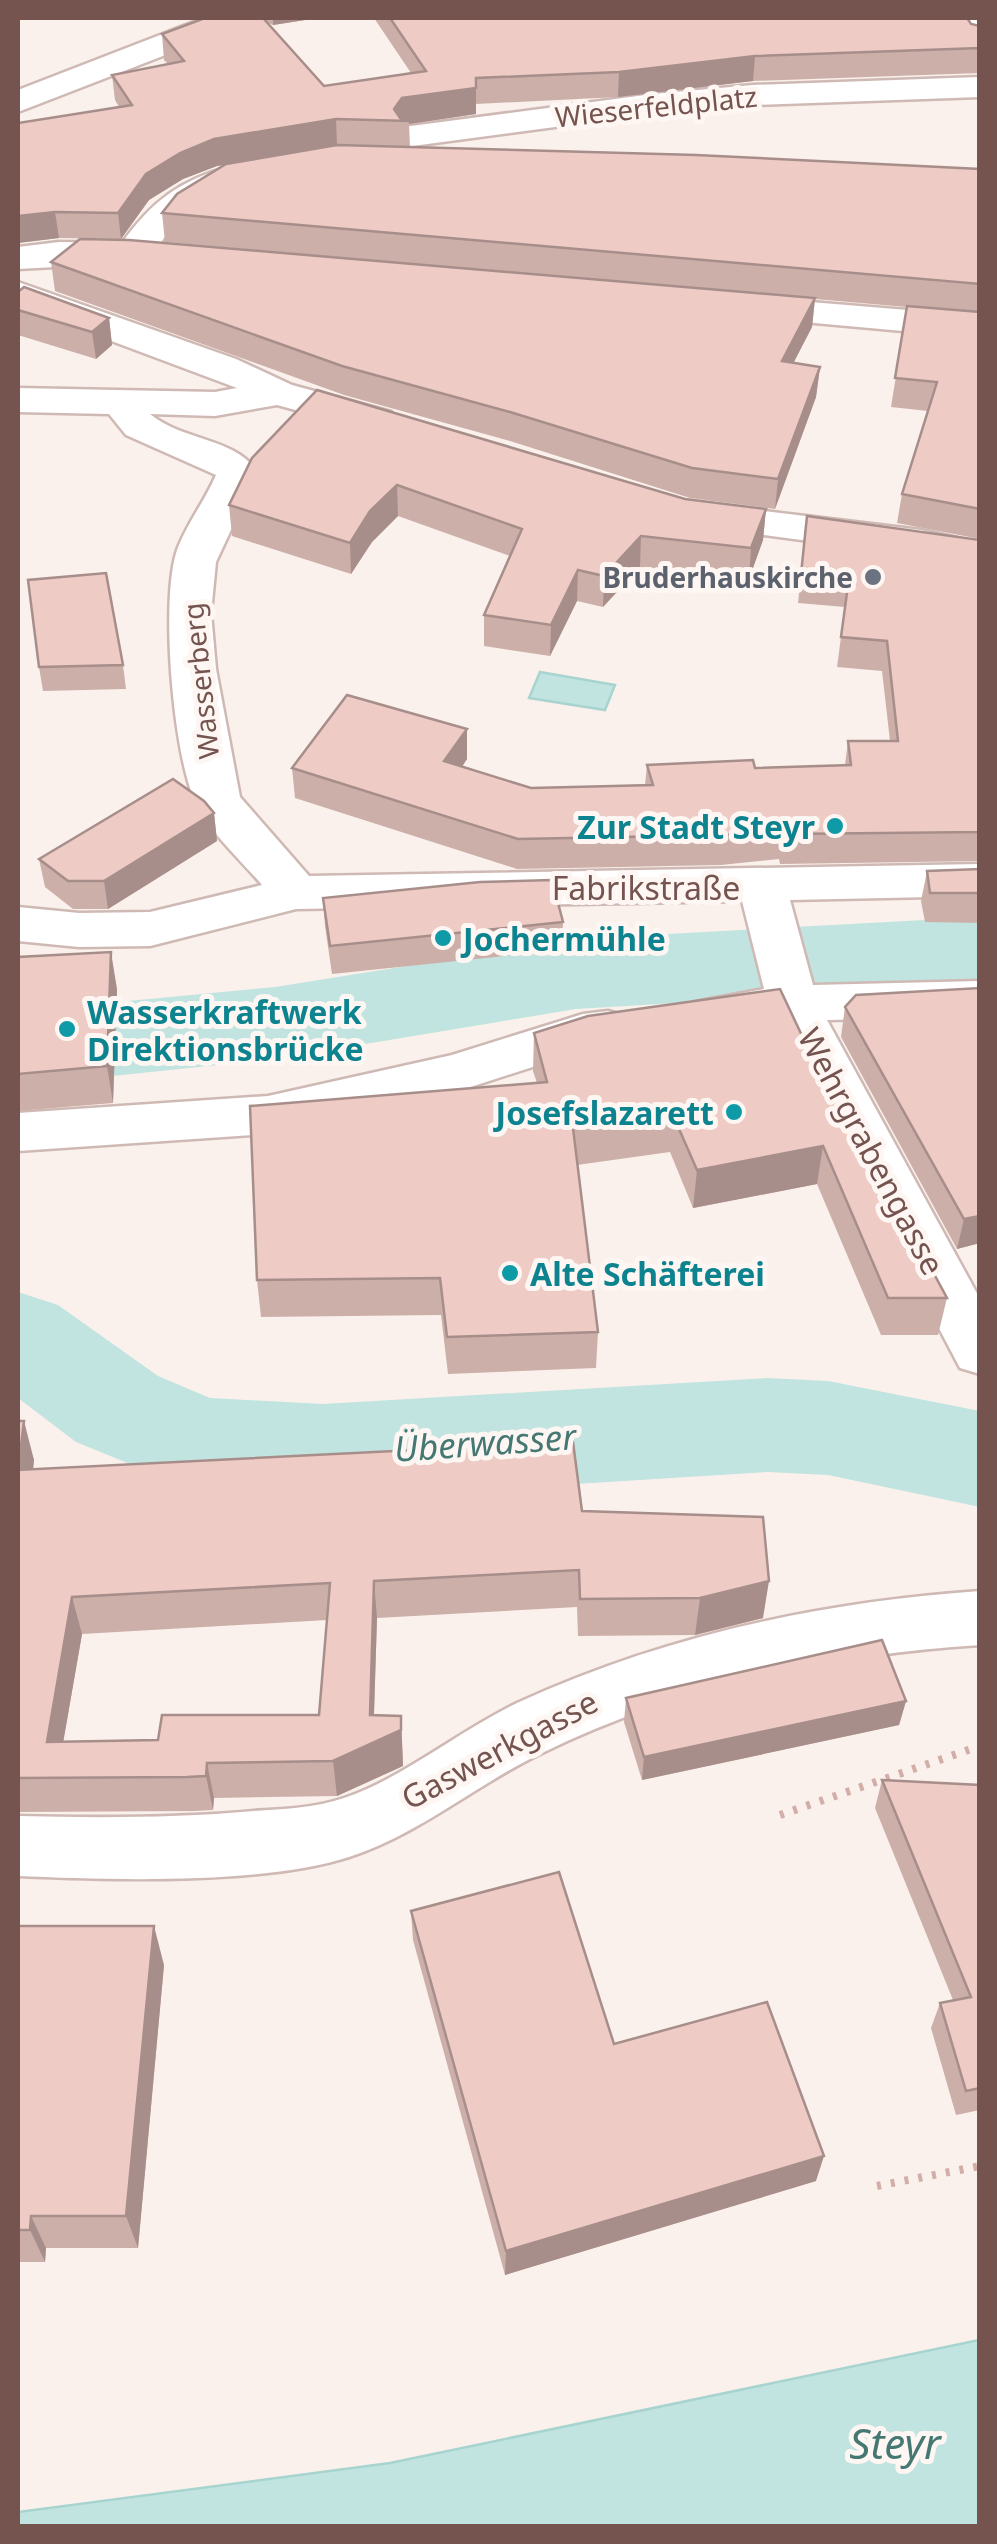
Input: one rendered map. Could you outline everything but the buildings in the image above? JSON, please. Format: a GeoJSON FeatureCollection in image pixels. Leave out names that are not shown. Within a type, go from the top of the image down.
{"type":"FeatureCollection","features":[{"type":"Feature","properties":{"kind":"street"},"geometry":{"type":"LineString","coordinates":[[18,102],[232,18]]}},
{"type":"Feature","properties":{"kind":"street"},"geometry":{"type":"LineString","coordinates":[[970,18],[980,38]]}},
{"type":"Feature","properties":{"kind":"street","name":"Wieserfeldplatz"},"geometry":{"type":"LineString","coordinates":[[121,254],[178,200],[218,180],[304,165],[373,141],[653,104],[798,92],[980,88]]}},
{"type":"Feature","properties":{"kind":"street","name":"Wieserfeldplatz"},"geometry":{"type":"LineString","coordinates":[[304,165],[457,162]]}},
{"type":"Feature","properties":{"kind":"street"},"geometry":{"type":"LineString","coordinates":[[18,258],[121,254],[172,258]]}},
{"type":"Feature","properties":{"kind":"street"},"geometry":{"type":"LineString","coordinates":[[18,293],[222,367],[278,394],[406,428]]}},
{"type":"Feature","properties":{"kind":"street"},"geometry":{"type":"LineString","coordinates":[[703,304],[980,327]]}},
{"type":"Feature","properties":{"kind":"street"},"geometry":{"type":"LineString","coordinates":[[18,400],[215,404],[278,394]]}},
{"type":"Feature","properties":{"kind":"street","name":"Wasserberg"},"geometry":{"type":"LineString","coordinates":[[124,402],[126,416],[135,426],[207,452],[238,472],[206,532],[190,588],[202,724],[218,802],[296,893]]}},
{"type":"Feature","properties":{"kind":"street"},"geometry":{"type":"LineString","coordinates":[[646,502],[684,514],[921,543],[980,556]]}},
{"type":"Feature","properties":{"kind":"street","name":"Fabrikstraße"},"geometry":{"type":"LineString","coordinates":[[18,924],[79,930],[150,929],[296,893],[764,899],[917,878],[980,880]]}},
{"type":"Feature","properties":{"kind":"street"},"geometry":{"type":"LineString","coordinates":[[764,899],[790,996]]}},
{"type":"Feature","properties":{"kind":"street","name":"Wehrgrabengasse"},"geometry":{"type":"LineString","coordinates":[[790,996],[980,1352]]}},
{"type":"Feature","properties":{"kind":"street","name":"Wehrgrabengasse"},"geometry":{"type":"LineString","coordinates":[[18,1132],[268,1115],[455,1073],[583,1032],[790,996],[980,999]]}},
{"type":"Feature","properties":{"kind":"street","name":"Gaswerkgasse"},"geometry":{"type":"LineString","coordinates":[[18,1846],[214,1846],[302,1837],[362,1822],[514,1736],[605,1693],[727,1656],[873,1629],[980,1618]]}},
{"type":"Feature","properties":{"kind":"path"},"geometry":{"type":"LineString","coordinates":[[780,1816],[980,1746]]}},
{"type":"Feature","properties":{"kind":"path"},"geometry":{"type":"LineString","coordinates":[[878,2186],[980,2166]]}},
{"type":"Feature","properties":{"kind":"water"},"geometry":{"type":"Polygon","coordinates":[[[540,672],[615,685],[605,710],[529,698],[540,672]]]}},
{"type":"Feature","properties":{"kind":"water","name":"Steyr"},"geometry":{"type":"Polygon","coordinates":[[[979,2340],[979,2526],[18,2526],[18,2512],[390,2463],[979,2340]]]}},
{"type":"Feature","properties":{"kind":"waterway"},"geometry":{"type":"LineString","coordinates":[[18,1043],[55,1045],[275,1023],[576,974],[980,951]]}},
{"type":"Feature","properties":{"kind":"waterway","name":"Überwasser"},"geometry":{"type":"LineString","coordinates":[[18,1337],[117,1409],[201,1445],[323,1452],[767,1425],[828,1428],[980,1459]]}},
{"type":"Feature","properties":{"kind":"place","name":"Bruderhauskirche"},"geometry":{"type":"Point","coordinates":[873,577]}},
{"type":"Feature","properties":{"kind":"place","name":"Zur Stadt Steyr"},"geometry":{"type":"Point","coordinates":[835,826]}},
{"type":"Feature","properties":{"kind":"place","name":"Jochermühle"},"geometry":{"type":"Point","coordinates":[443,938]}},
{"type":"Feature","properties":{"kind":"place","name":"Wasserkraftwerk Direktionsbrücke"},"geometry":{"type":"Point","coordinates":[67,1029]}},
{"type":"Feature","properties":{"kind":"place","name":"Josefslazarett"},"geometry":{"type":"Point","coordinates":[734,1112]}},
{"type":"Feature","properties":{"kind":"place","name":"Alte Schäfterei"},"geometry":{"type":"Point","coordinates":[510,1273]}}]}
